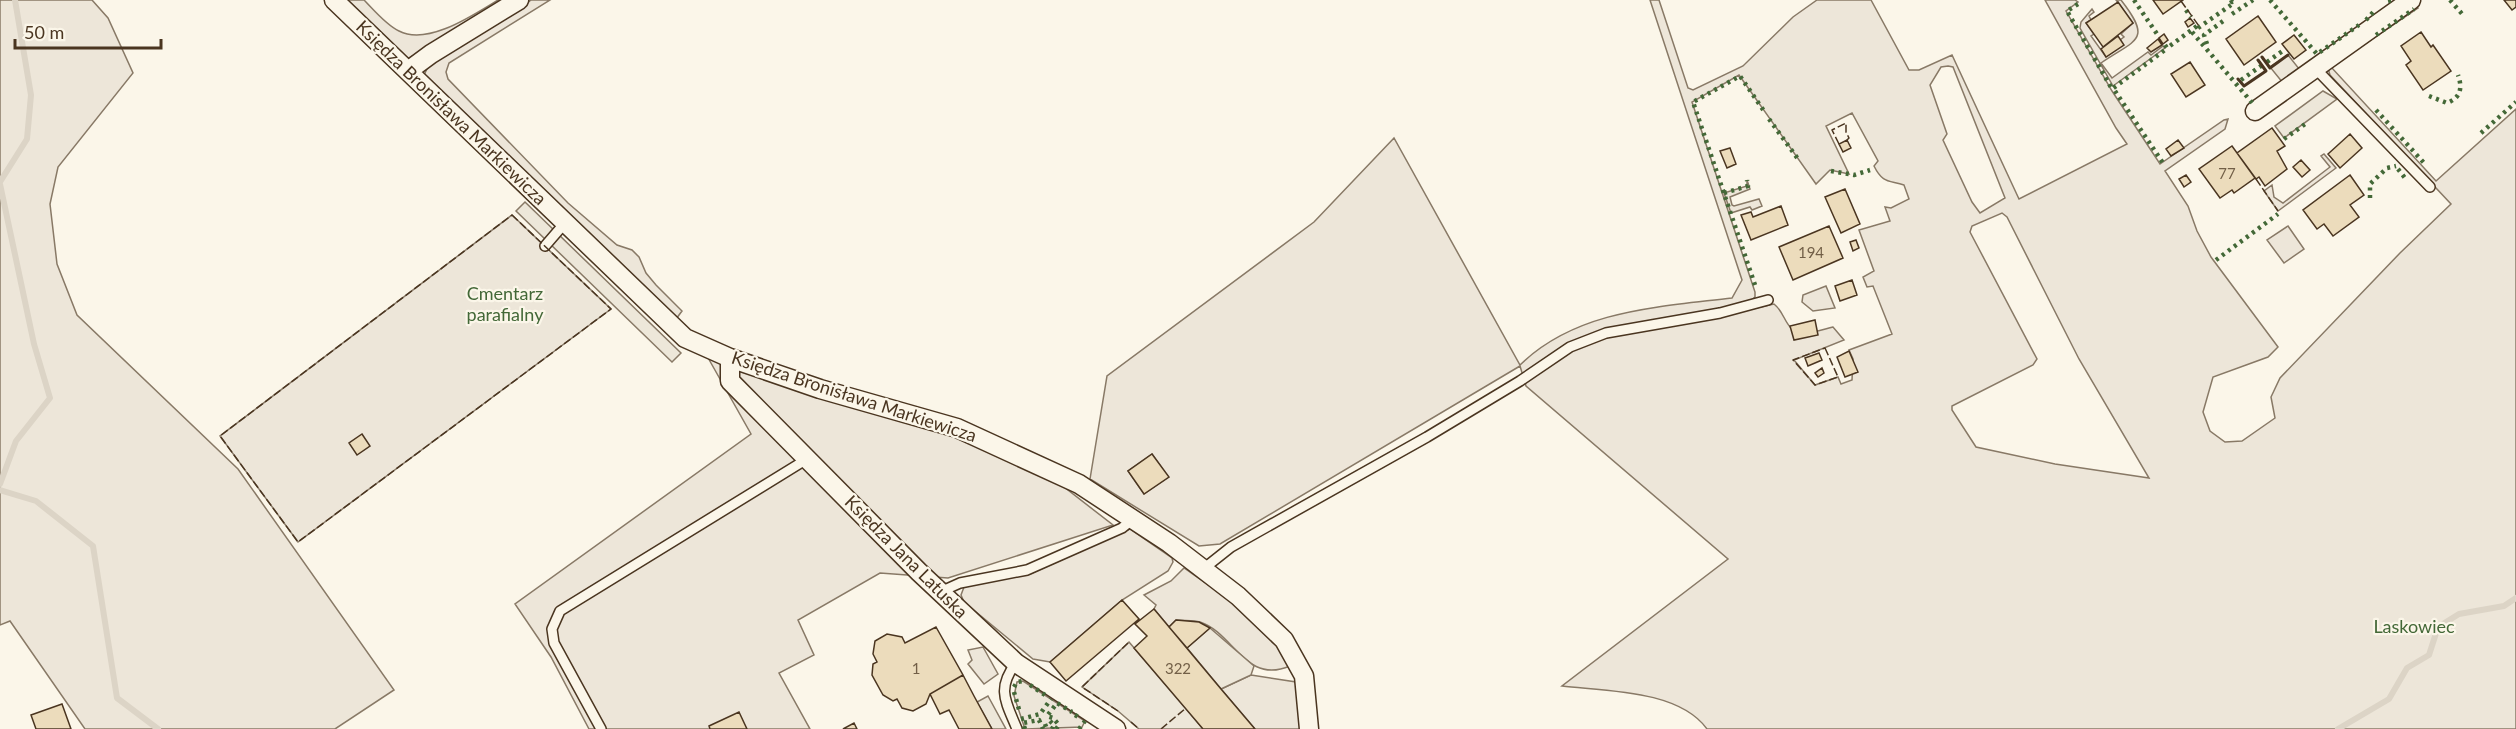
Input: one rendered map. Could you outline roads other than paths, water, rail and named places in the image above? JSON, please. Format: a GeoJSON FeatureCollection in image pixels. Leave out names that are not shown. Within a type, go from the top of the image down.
{"type":"FeatureCollection","features":[{"type":"Feature","properties":{"kind":"street","name":"Księdza Bronisława Markiewicza"},"geometry":{"type":"LineString","coordinates":[[334,0],[564,224],[685,338],[730,358],[820,389],[957,428],[1079,484],[1169,543],[1238,596],[1284,640],[1304,676],[1308,729]]}},
{"type":"Feature","properties":{"kind":"street"},"geometry":{"type":"LineString","coordinates":[[408,71],[431,54],[519,0]]}},
{"type":"Feature","properties":{"kind":"street"},"geometry":{"type":"LineString","coordinates":[[2255,111],[2411,0]]}},
{"type":"Feature","properties":{"kind":"street","name":"Księdza Jana Latuska"},"geometry":{"type":"LineString","coordinates":[[730,358],[730,381],[940,592],[1016,663],[1105,727]]}},
{"type":"Feature","properties":{"kind":"lane"},"geometry":{"type":"LineString","coordinates":[[2315,68],[2430,187]]}},
{"type":"Feature","properties":{"kind":"lane"},"geometry":{"type":"LineString","coordinates":[[545,246],[564,224]]}},
{"type":"Feature","properties":{"kind":"lane"},"geometry":{"type":"LineString","coordinates":[[1202,570],[1231,547],[1427,438],[1521,381],[1570,347],[1606,333],[1736,309],[1768,300]]}},
{"type":"Feature","properties":{"kind":"lane"},"geometry":{"type":"LineString","coordinates":[[601,729],[554,643],[552,629],[560,611],[807,459]]}},
{"type":"Feature","properties":{"kind":"lane"},"geometry":{"type":"LineString","coordinates":[[940,592],[960,583],[1027,570],[1122,528],[1133,519]]}},
{"type":"Feature","properties":{"kind":"lane"},"geometry":{"type":"LineString","coordinates":[[1016,663],[1006,676],[1003,697],[1017,729]]}},
{"type":"Feature","properties":{"kind":"waterway"},"geometry":{"type":"LineString","coordinates":[[0,182],[27,139],[31,95],[15,0]]}},
{"type":"Feature","properties":{"kind":"waterway"},"geometry":{"type":"LineString","coordinates":[[0,184],[34,344],[50,398],[16,441],[0,484]]}},
{"type":"Feature","properties":{"kind":"waterway"},"geometry":{"type":"LineString","coordinates":[[0,490],[36,501],[93,546],[117,698],[158,729]]}},
{"type":"Feature","properties":{"kind":"waterway"},"geometry":{"type":"LineString","coordinates":[[2338,729],[2389,699],[2407,668],[2429,655],[2438,627],[2459,614],[2504,606],[2516,598]]}},
{"type":"Feature","properties":{"kind":"park label","name":"Cmentarz parafialny"},"geometry":{"type":"Point","coordinates":[505,304]}},
{"type":"Feature","properties":{"kind":"park label","name":"Laskowiec"},"geometry":{"type":"Point","coordinates":[2414,627]}}]}
